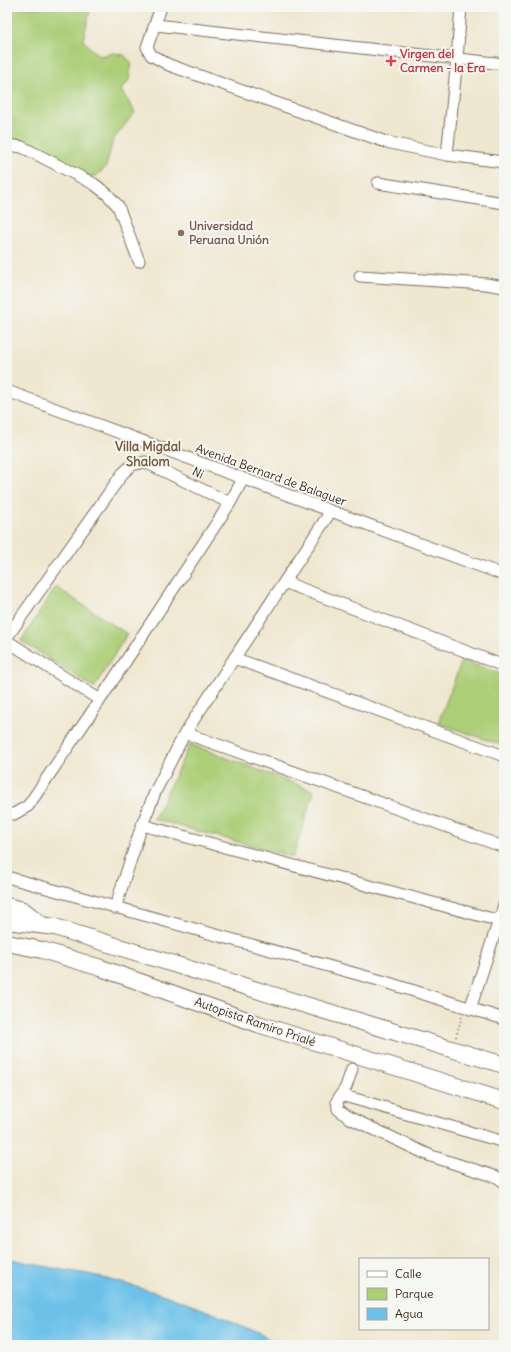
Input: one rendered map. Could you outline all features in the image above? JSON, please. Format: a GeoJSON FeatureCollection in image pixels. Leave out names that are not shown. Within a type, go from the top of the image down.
{"type":"FeatureCollection","features":[{"type":"Feature","properties":{"kind":"highway"},"geometry":{"type":"LineString","coordinates":[[7,906],[23,910],[42,925]]}},
{"type":"Feature","properties":{"kind":"highway"},"geometry":{"type":"LineString","coordinates":[[7,921],[55,927],[504,1065]]}},
{"type":"Feature","properties":{"kind":"highway","name":"Autopista Ramiro Prialé"},"geometry":{"type":"LineString","coordinates":[[7,943],[42,950],[100,968],[258,1024],[504,1101]]}},
{"type":"Feature","properties":{"kind":"street"},"geometry":{"type":"LineString","coordinates":[[162,7],[147,47],[151,55],[169,65],[386,142],[447,155],[504,162]]}},
{"type":"Feature","properties":{"kind":"street"},"geometry":{"type":"LineString","coordinates":[[447,155],[461,7]]}},
{"type":"Feature","properties":{"kind":"street"},"geometry":{"type":"LineString","coordinates":[[156,25],[504,64]]}},
{"type":"Feature","properties":{"kind":"street"},"geometry":{"type":"LineString","coordinates":[[7,145],[22,147],[94,184],[107,194],[118,206],[139,262]]}},
{"type":"Feature","properties":{"kind":"street"},"geometry":{"type":"LineString","coordinates":[[378,183],[504,203]]}},
{"type":"Feature","properties":{"kind":"street"},"geometry":{"type":"LineString","coordinates":[[360,276],[486,284],[504,287]]}},
{"type":"Feature","properties":{"kind":"street","name":"Avenida Bernard de Balaguer"},"geometry":{"type":"LineString","coordinates":[[7,391],[504,575]]}},
{"type":"Feature","properties":{"kind":"street","name":"Ni"},"geometry":{"type":"LineString","coordinates":[[7,637],[123,473],[132,465],[145,462],[230,503]]}},
{"type":"Feature","properties":{"kind":"street"},"geometry":{"type":"LineString","coordinates":[[7,814],[14,814],[28,806],[100,700],[230,503],[244,479]]}},
{"type":"Feature","properties":{"kind":"street"},"geometry":{"type":"LineString","coordinates":[[115,908],[142,825],[156,790],[185,733],[331,511]]}},
{"type":"Feature","properties":{"kind":"street"},"geometry":{"type":"LineString","coordinates":[[284,582],[504,666]]}},
{"type":"Feature","properties":{"kind":"street"},"geometry":{"type":"LineString","coordinates":[[7,641],[100,700]]}},
{"type":"Feature","properties":{"kind":"street"},"geometry":{"type":"LineString","coordinates":[[234,658],[504,756]]}},
{"type":"Feature","properties":{"kind":"street"},"geometry":{"type":"LineString","coordinates":[[185,733],[504,847]]}},
{"type":"Feature","properties":{"kind":"street"},"geometry":{"type":"LineString","coordinates":[[142,825],[501,921]]}},
{"type":"Feature","properties":{"kind":"street"},"geometry":{"type":"LineString","coordinates":[[7,877],[382,981],[504,1019]]}},
{"type":"Feature","properties":{"kind":"street"},"geometry":{"type":"LineString","coordinates":[[467,1008],[501,921],[504,905]]}},
{"type":"Feature","properties":{"kind":"street"},"geometry":{"type":"LineString","coordinates":[[352,1069],[346,1087],[337,1101],[338,1109],[348,1117],[431,1156],[497,1177],[504,1182]]}},
{"type":"Feature","properties":{"kind":"street"},"geometry":{"type":"LineString","coordinates":[[341,1095],[504,1142]]}},
{"type":"Feature","properties":{"kind":"path"},"geometry":{"type":"LineString","coordinates":[[453,1050],[467,1008]]}},
{"type":"Feature","properties":{"kind":"green space"},"geometry":{"type":"Polygon","coordinates":[[[7,7],[91,7],[83,40],[99,56],[114,53],[124,55],[132,63],[129,80],[121,90],[135,112],[113,140],[106,167],[96,176],[86,176],[7,141],[7,7]]]}},
{"type":"Feature","properties":{"kind":"green space"},"geometry":{"type":"Polygon","coordinates":[[[56,587],[127,634],[94,688],[21,641],[56,587]]]}},
{"type":"Feature","properties":{"kind":"green space"},"geometry":{"type":"Polygon","coordinates":[[[462,660],[504,675],[504,746],[438,723],[462,660]]]}},
{"type":"Feature","properties":{"kind":"green space"},"geometry":{"type":"Polygon","coordinates":[[[190,744],[314,791],[293,857],[154,819],[190,744]]]}},
{"type":"Feature","properties":{"kind":"water"},"geometry":{"type":"Polygon","coordinates":[[[7,1258],[93,1275],[165,1295],[215,1314],[262,1335],[279,1345],[7,1345],[7,1258]]]}},
{"type":"Feature","properties":{"kind":"place","name":"Virgen del Carmen - la Era"},"geometry":{"type":"Point","coordinates":[391,61]}},
{"type":"Feature","properties":{"kind":"place","name":"Universidad Peruana Unión"},"geometry":{"type":"Point","coordinates":[181,233]}},
{"type":"Feature","properties":{"kind":"district","name":"Villa Migdal Shalom"},"geometry":{"type":"Point","coordinates":[148,454]}}]}
